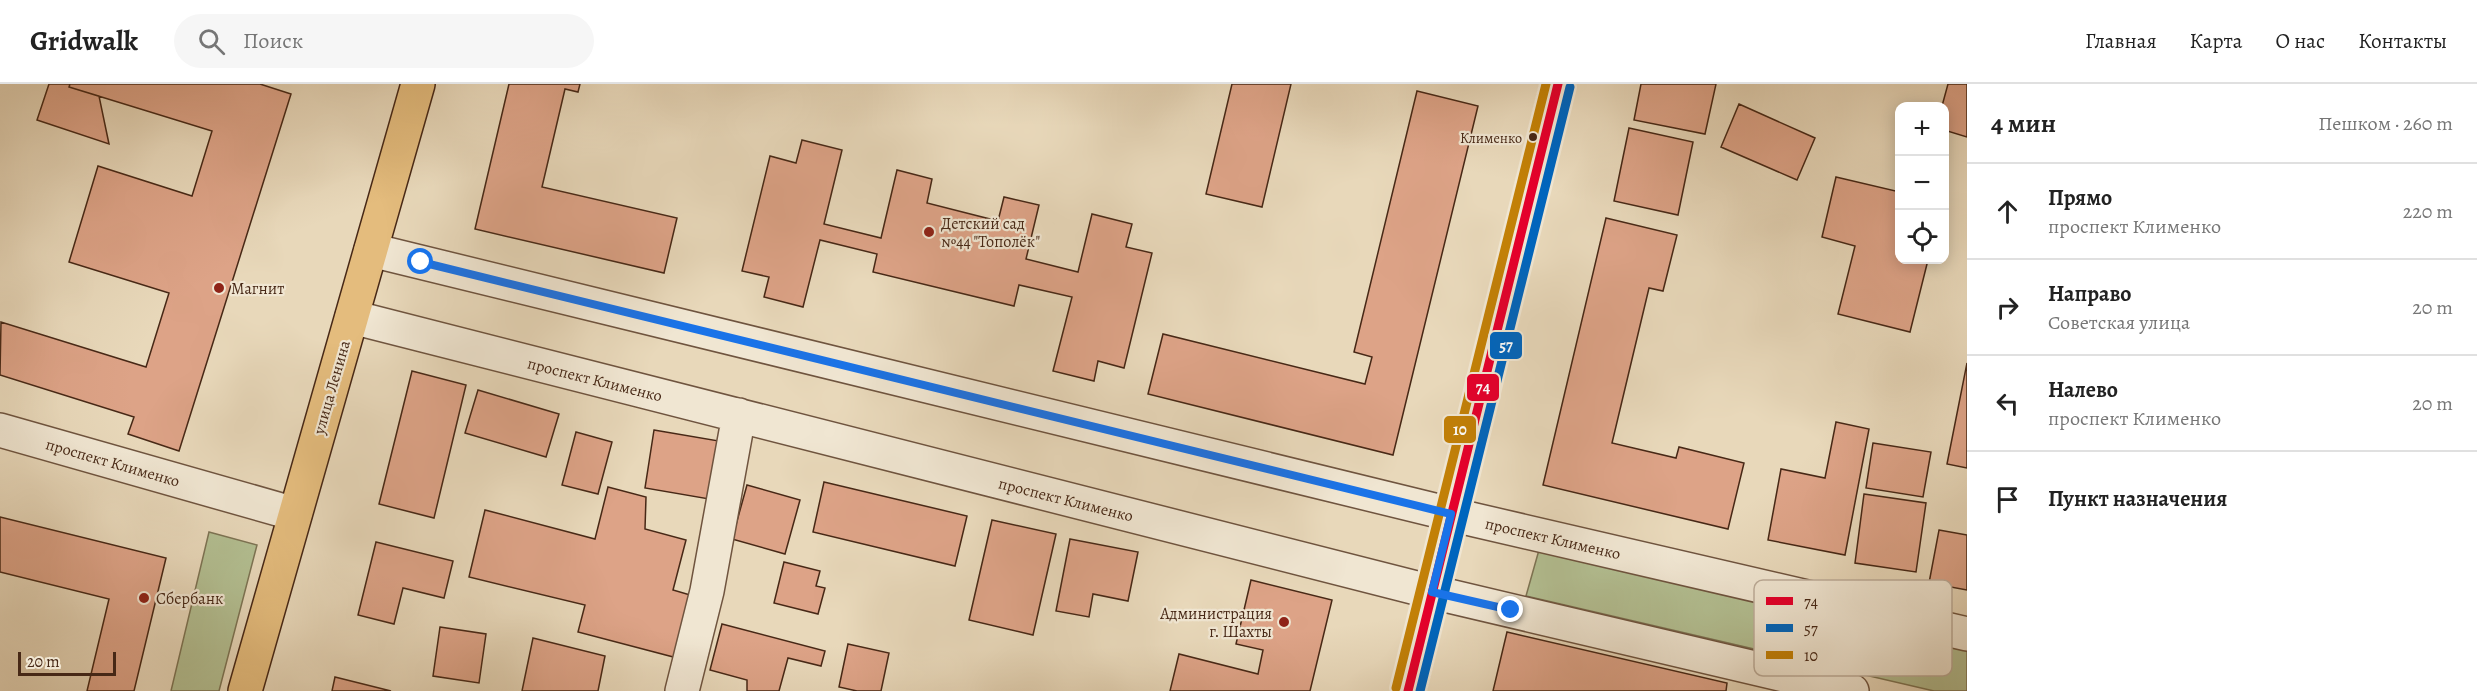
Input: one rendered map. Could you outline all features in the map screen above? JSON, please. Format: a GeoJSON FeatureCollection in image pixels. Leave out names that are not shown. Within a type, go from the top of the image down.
{"type":"FeatureCollection","features":[{"type":"Feature","properties":{"kind":"main road","name":"улица Ленина"},"geometry":{"type":"LineString","coordinates":[[245,691],[418,84]]}},
{"type":"Feature","properties":{"kind":"main road"},"geometry":{"type":"LineString","coordinates":[[1408,691],[1558,84]]}},
{"type":"Feature","properties":{"kind":"street","name":"проспект Клименко"},"geometry":{"type":"LineString","coordinates":[[371,250],[1451,514],[1754,584]]}},
{"type":"Feature","properties":{"kind":"street","name":"проспект Клименко"},"geometry":{"type":"LineString","coordinates":[[352,317],[1432,592],[1754,668]]}},
{"type":"Feature","properties":{"kind":"street"},"geometry":{"type":"LineString","coordinates":[[682,691],[707,591],[739,415]]}},
{"type":"Feature","properties":{"kind":"street","name":"проспект Клименко"},"geometry":{"type":"LineString","coordinates":[[0,430],[295,514]]}},
{"type":"Feature","properties":{"kind":"street","name":"проспект Клименко"},"geometry":{"type":"LineString","coordinates":[[1952,631],[1967,634]]}},
{"type":"Feature","properties":{"kind":"street","name":"проспект Клименко"},"geometry":{"type":"LineString","coordinates":[[1788,676],[1852,691]]}},
{"type":"Feature","properties":{"kind":"green space"},"geometry":{"type":"Polygon","coordinates":[[[209,532],[257,545],[219,691],[171,691],[209,532]]]}},
{"type":"Feature","properties":{"kind":"green space"},"geometry":{"type":"Polygon","coordinates":[[[1539,550],[1754,601],[1754,649],[1526,596],[1539,550]]]}},
{"type":"Feature","properties":{"kind":"green space"},"geometry":{"type":"Polygon","coordinates":[[[1952,647],[1967,651],[1967,691],[1934,691],[1870,676],[1952,676],[1952,647]]]}},
{"type":"Feature","properties":{"kind":"building"},"geometry":{"type":"Polygon","coordinates":[[[49,84],[70,84],[69,87],[99,96],[109,144],[37,120],[49,84]]]}},
{"type":"Feature","properties":{"kind":"building"},"geometry":{"type":"Polygon","coordinates":[[[70,84],[260,84],[291,94],[179,451],[128,434],[134,417],[0,375],[1,322],[146,367],[169,293],[69,262],[98,166],[192,196],[212,131],[69,87],[70,84]]]}},
{"type":"Feature","properties":{"kind":"building"},"geometry":{"type":"Polygon","coordinates":[[[509,84],[580,84],[578,92],[565,89],[542,187],[677,218],[664,273],[475,229],[509,84]]]}},
{"type":"Feature","properties":{"kind":"building"},"geometry":{"type":"Polygon","coordinates":[[[1232,84],[1291,84],[1262,207],[1206,194],[1232,84]]]}},
{"type":"Feature","properties":{"kind":"building"},"geometry":{"type":"Polygon","coordinates":[[[1641,84],[1716,84],[1705,134],[1634,120],[1641,84]]]}},
{"type":"Feature","properties":{"kind":"building"},"geometry":{"type":"Polygon","coordinates":[[[1948,84],[1967,84],[1967,137],[1949,132],[1949,102],[1943,102],[1948,84]]]}},
{"type":"Feature","properties":{"kind":"building"},"geometry":{"type":"Polygon","coordinates":[[[1417,91],[1478,106],[1393,455],[1148,394],[1163,334],[1365,384],[1372,357],[1354,352],[1417,91]]]}},
{"type":"Feature","properties":{"kind":"building"},"geometry":{"type":"Polygon","coordinates":[[[1739,104],[1815,138],[1797,180],[1721,147],[1739,104]]]}},
{"type":"Feature","properties":{"kind":"building"},"geometry":{"type":"Polygon","coordinates":[[[1629,128],[1693,142],[1678,215],[1614,201],[1629,128]]]}},
{"type":"Feature","properties":{"kind":"building"},"geometry":{"type":"Polygon","coordinates":[[[802,140],[842,150],[824,224],[881,238],[897,170],[932,179],[927,203],[998,221],[1004,197],[1039,205],[1026,259],[1078,272],[1092,214],[1132,224],[1126,247],[1152,253],[1124,368],[1098,361],[1094,381],[1053,371],[1072,297],[1019,285],[1014,306],[873,272],[877,254],[820,240],[803,307],[764,297],[769,277],[742,271],[770,156],[796,163],[802,140]]]}},
{"type":"Feature","properties":{"kind":"building"},"geometry":{"type":"Polygon","coordinates":[[[1836,177],[1895,191],[1895,264],[1927,264],[1910,332],[1838,314],[1855,246],[1822,237],[1836,177]]]}},
{"type":"Feature","properties":{"kind":"building"},"geometry":{"type":"Polygon","coordinates":[[[1606,218],[1677,235],[1663,291],[1649,288],[1612,443],[1676,458],[1679,447],[1744,463],[1728,529],[1543,485],[1606,218]]]}},
{"type":"Feature","properties":{"kind":"building"},"geometry":{"type":"Polygon","coordinates":[[[1967,363],[1967,468],[1947,464],[1967,363]]]}},
{"type":"Feature","properties":{"kind":"building"},"geometry":{"type":"Polygon","coordinates":[[[412,371],[466,385],[434,518],[379,504],[412,371]]]}},
{"type":"Feature","properties":{"kind":"building"},"geometry":{"type":"Polygon","coordinates":[[[478,390],[559,414],[546,457],[465,433],[478,390]]]}},
{"type":"Feature","properties":{"kind":"building"},"geometry":{"type":"Polygon","coordinates":[[[1836,422],[1869,429],[1845,555],[1768,540],[1781,469],[1825,478],[1836,422]]]}},
{"type":"Feature","properties":{"kind":"building"},"geometry":{"type":"Polygon","coordinates":[[[654,430],[719,441],[709,499],[645,488],[654,430]]]}},
{"type":"Feature","properties":{"kind":"building"},"geometry":{"type":"Polygon","coordinates":[[[576,432],[612,442],[598,494],[562,485],[576,432]]]}},
{"type":"Feature","properties":{"kind":"building"},"geometry":{"type":"Polygon","coordinates":[[[1873,443],[1931,452],[1923,497],[1866,488],[1873,443]]]}},
{"type":"Feature","properties":{"kind":"building"},"geometry":{"type":"Polygon","coordinates":[[[824,482],[967,516],[955,566],[813,532],[824,482]]]}},
{"type":"Feature","properties":{"kind":"building"},"geometry":{"type":"Polygon","coordinates":[[[747,485],[800,500],[785,554],[732,539],[747,485]]]}},
{"type":"Feature","properties":{"kind":"building"},"geometry":{"type":"Polygon","coordinates":[[[608,487],[646,497],[645,529],[686,540],[673,590],[697,597],[681,659],[578,632],[585,605],[469,577],[485,510],[595,539],[608,487]]]}},
{"type":"Feature","properties":{"kind":"building"},"geometry":{"type":"Polygon","coordinates":[[[1864,494],[1926,503],[1916,572],[1855,563],[1864,494]]]}},
{"type":"Feature","properties":{"kind":"building"},"geometry":{"type":"Polygon","coordinates":[[[0,517],[166,558],[134,691],[87,691],[109,599],[0,572],[0,517]]]}},
{"type":"Feature","properties":{"kind":"building"},"geometry":{"type":"Polygon","coordinates":[[[992,520],[1056,534],[1033,635],[969,620],[992,520]]]}},
{"type":"Feature","properties":{"kind":"building"},"geometry":{"type":"Polygon","coordinates":[[[1939,530],[1967,535],[1967,590],[1952,587],[1952,580],[1930,580],[1939,530]]]}},
{"type":"Feature","properties":{"kind":"building"},"geometry":{"type":"Polygon","coordinates":[[[1070,539],[1138,552],[1128,601],[1093,594],[1089,617],[1056,611],[1070,539]]]}},
{"type":"Feature","properties":{"kind":"building"},"geometry":{"type":"Polygon","coordinates":[[[376,542],[453,561],[444,598],[403,588],[394,624],[358,615],[376,542]]]}},
{"type":"Feature","properties":{"kind":"building"},"geometry":{"type":"Polygon","coordinates":[[[784,562],[820,571],[816,586],[825,588],[818,614],[774,603],[784,562]]]}},
{"type":"Feature","properties":{"kind":"building","name":"Администрация г. Шахты"},"geometry":{"type":"Polygon","coordinates":[[[1251,580],[1332,600],[1310,691],[1170,691],[1179,654],[1258,674],[1263,650],[1236,644],[1251,580]]]}},
{"type":"Feature","properties":{"kind":"building"},"geometry":{"type":"Polygon","coordinates":[[[722,624],[825,651],[821,666],[788,658],[779,691],[747,691],[747,680],[710,670],[722,624]]]}},
{"type":"Feature","properties":{"kind":"building"},"geometry":{"type":"Polygon","coordinates":[[[440,627],[486,634],[479,683],[433,676],[440,627]]]}},
{"type":"Feature","properties":{"kind":"building"},"geometry":{"type":"Polygon","coordinates":[[[1507,632],[1727,683],[1726,691],[1493,691],[1507,632]]]}},
{"type":"Feature","properties":{"kind":"building"},"geometry":{"type":"Polygon","coordinates":[[[533,638],[605,656],[598,691],[522,691],[533,638]]]}},
{"type":"Feature","properties":{"kind":"building"},"geometry":{"type":"Polygon","coordinates":[[[848,644],[889,653],[881,691],[857,691],[839,687],[848,644]]]}},
{"type":"Feature","properties":{"kind":"building"},"geometry":{"type":"Polygon","coordinates":[[[335,677],[391,691],[332,691],[335,677]]]}},
{"type":"Feature","properties":{"kind":"transit line","name":"10"},"geometry":{"type":"LineString","coordinates":[[1396,688],[1546,84]]}},
{"type":"Feature","properties":{"kind":"transit line","name":"74"},"geometry":{"type":"LineString","coordinates":[[1408,691],[1558,84]]}},
{"type":"Feature","properties":{"kind":"transit line","name":"57"},"geometry":{"type":"LineString","coordinates":[[1420,691],[1570,87]]}},
{"type":"Feature","properties":{"kind":"place","name":"Клименко"},"geometry":{"type":"Point","coordinates":[1533,137]}},
{"type":"Feature","properties":{"kind":"place","name":"Детский сад №44 \"Тополёк\""},"geometry":{"type":"Point","coordinates":[929,232]}},
{"type":"Feature","properties":{"kind":"place","name":"Магнит"},"geometry":{"type":"Point","coordinates":[219,288]}},
{"type":"Feature","properties":{"kind":"place","name":"Сбербанк"},"geometry":{"type":"Point","coordinates":[144,598]}},
{"type":"Feature","properties":{"kind":"place","name":"Администрация г. Шахты"},"geometry":{"type":"Point","coordinates":[1284,622]}},
{"type":"Feature","properties":{"kind":"route"},"geometry":{"type":"LineString","coordinates":[[421,262],[1451,514],[1432,592],[1511,610]]}}]}
